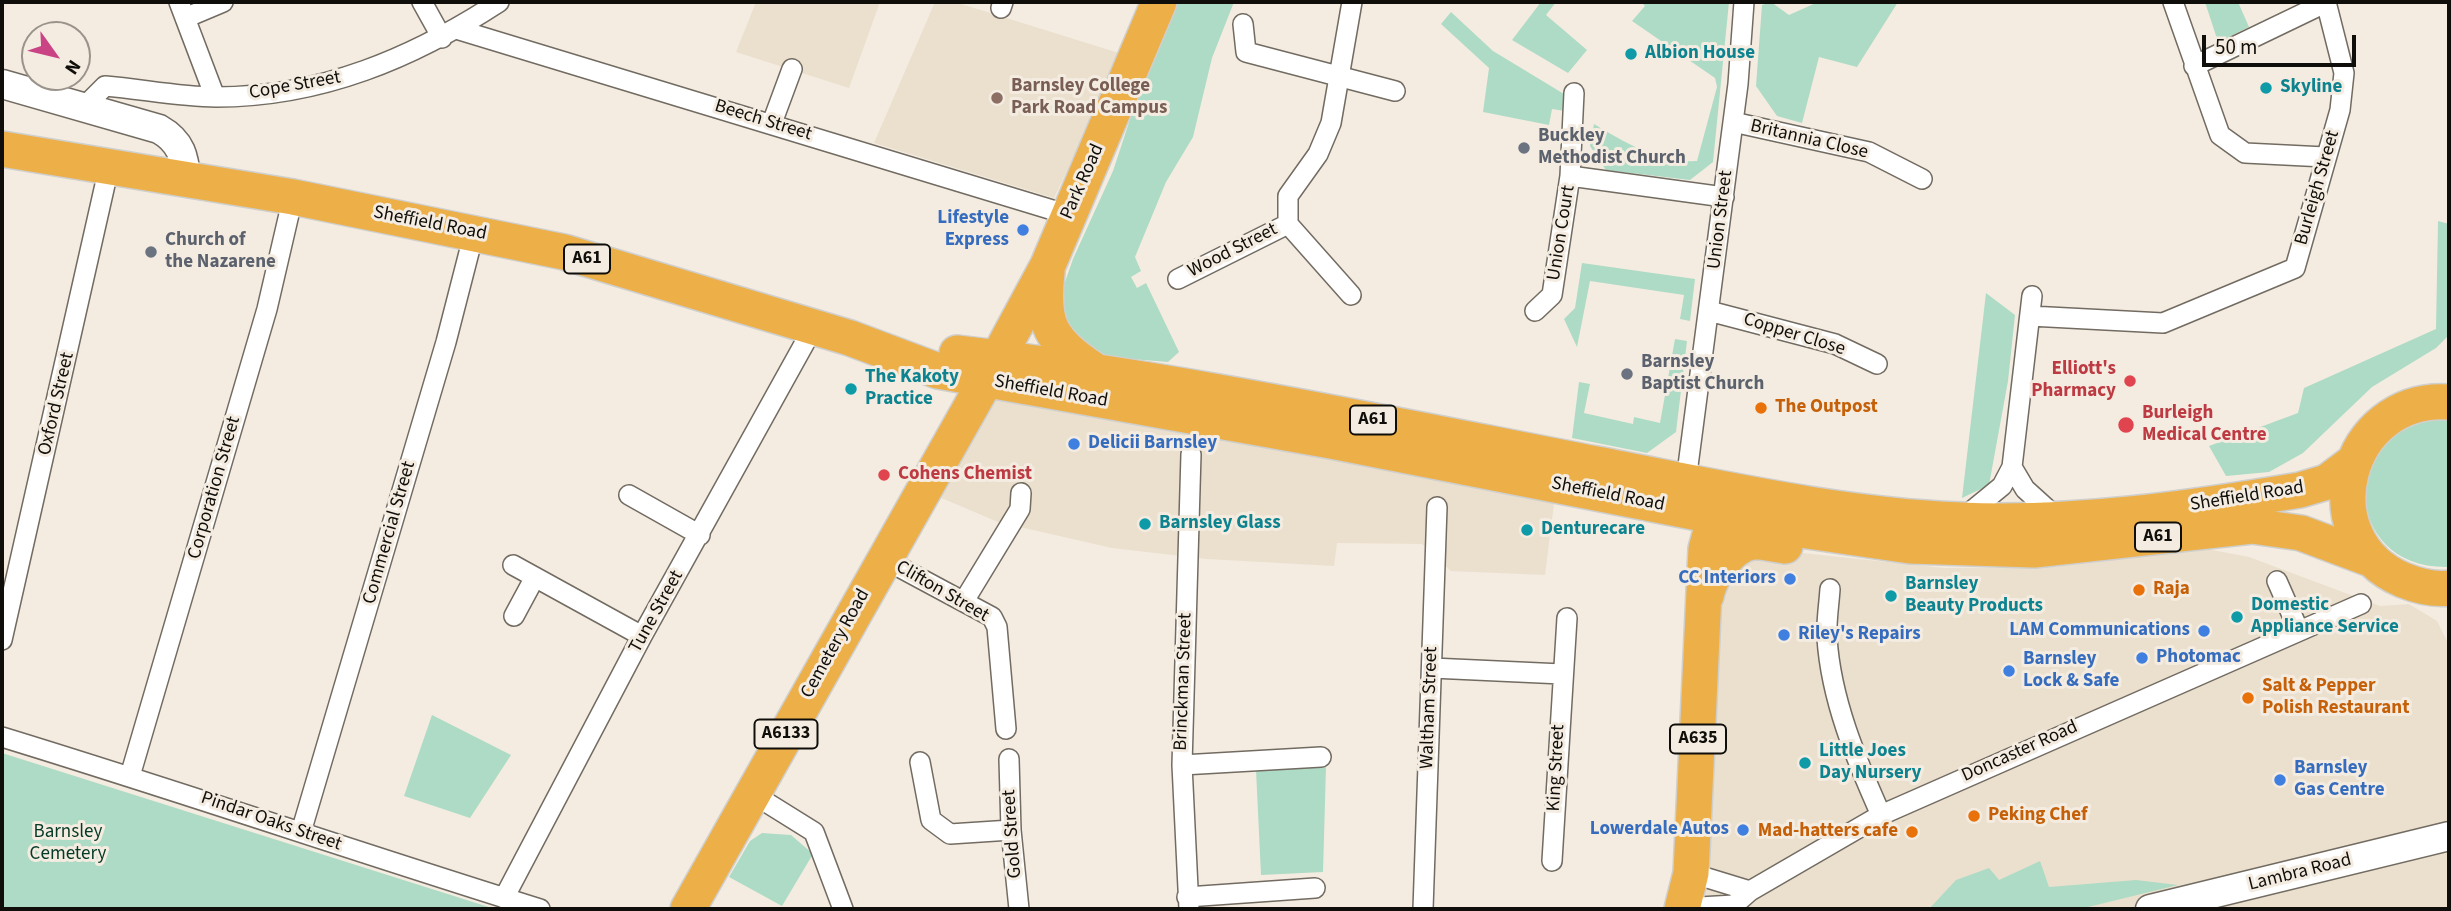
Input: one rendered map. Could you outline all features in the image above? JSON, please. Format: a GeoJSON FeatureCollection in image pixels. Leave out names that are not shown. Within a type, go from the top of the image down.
{"type":"FeatureCollection","features":[{"type":"Feature","properties":{"kind":"highway","name":"Park Road"},"geometry":{"type":"LineString","coordinates":[[992,369],[1048,265],[1159,2]]}},
{"type":"Feature","properties":{"kind":"highway","name":"Sheffield Road"},"geometry":{"type":"LineString","coordinates":[[2,149],[293,197],[564,252],[850,338],[1331,441],[1910,546],[2034,550],[2252,526],[2301,533],[2373,560]]}},
{"type":"Feature","properties":{"kind":"highway","name":"A6133"},"geometry":{"type":"LineString","coordinates":[[1048,265],[1044,300],[1051,332],[1074,356],[1094,370]]}},
{"type":"Feature","properties":{"kind":"highway","name":"Sheffield Road"},"geometry":{"type":"LineString","coordinates":[[992,369],[1094,370],[1705,510],[1866,512],[1959,520],[2114,517],[2300,490],[2327,482],[2351,464]]}},
{"type":"Feature","properties":{"kind":"highway","name":"Cemetery Road"},"geometry":{"type":"LineString","coordinates":[[688,909],[992,369]]}},
{"type":"Feature","properties":{"kind":"highway"},"geometry":{"type":"LineString","coordinates":[[2412,406],[2449,376]]}},
{"type":"Feature","properties":{"kind":"highway","name":"A61"},"geometry":{"type":"LineString","coordinates":[[2449,402],[2412,406],[2375,429],[2351,464],[2347,490],[2350,516],[2358,540],[2373,560],[2394,576],[2433,587],[2449,610]]}},
{"type":"Feature","properties":{"kind":"highway","name":"A635"},"geometry":{"type":"LineString","coordinates":[[1691,873],[1704,604],[1705,510]]}},
{"type":"Feature","properties":{"kind":"highway","name":"A635"},"geometry":{"type":"LineString","coordinates":[[1704,604],[1708,586],[1717,570],[1743,544],[1755,542],[1865,557],[1938,548]]}},
{"type":"Feature","properties":{"kind":"highway","name":"Doncaster Road"},"geometry":{"type":"LineString","coordinates":[[1682,909],[1691,873]]}},
{"type":"Feature","properties":{"kind":"street"},"geometry":{"type":"LineString","coordinates":[[215,97],[182,10],[223,2]]}},
{"type":"Feature","properties":{"kind":"street"},"geometry":{"type":"LineString","coordinates":[[422,2],[449,33]]}},
{"type":"Feature","properties":{"kind":"street","name":"Cope Street"},"geometry":{"type":"LineString","coordinates":[[89,111],[91,100],[105,86],[215,97],[253,95],[335,82],[404,57],[499,2]]}},
{"type":"Feature","properties":{"kind":"street","name":"Wood Street"},"geometry":{"type":"LineString","coordinates":[[1351,295],[1288,224],[1289,197],[1318,154],[1331,123],[1352,2]]}},
{"type":"Feature","properties":{"kind":"street","name":"Union Street"},"geometry":{"type":"LineString","coordinates":[[1705,510],[1692,439],[1733,122],[1744,2]]}},
{"type":"Feature","properties":{"kind":"street"},"geometry":{"type":"LineString","coordinates":[[2173,2],[2213,123],[2220,135],[2245,153],[2325,158]]}},
{"type":"Feature","properties":{"kind":"street"},"geometry":{"type":"LineString","coordinates":[[2194,66],[2327,2]]}},
{"type":"Feature","properties":{"kind":"street","name":"Burleigh Street"},"geometry":{"type":"LineString","coordinates":[[2029,316],[2164,323],[2295,268],[2340,110],[2344,73],[2327,2]]}},
{"type":"Feature","properties":{"kind":"street"},"geometry":{"type":"LineString","coordinates":[[1243,24],[1246,52],[1395,91]]}},
{"type":"Feature","properties":{"kind":"street","name":"Beech Street"},"geometry":{"type":"LineString","coordinates":[[449,33],[772,123],[1069,215]]}},
{"type":"Feature","properties":{"kind":"street"},"geometry":{"type":"LineString","coordinates":[[772,123],[792,69]]}},
{"type":"Feature","properties":{"kind":"street"},"geometry":{"type":"LineString","coordinates":[[2,84],[169,134],[181,148],[187,181]]}},
{"type":"Feature","properties":{"kind":"street"},"geometry":{"type":"LineString","coordinates":[[1570,176],[1574,93]]}},
{"type":"Feature","properties":{"kind":"street","name":"Britannia Close"},"geometry":{"type":"LineString","coordinates":[[1733,122],[1869,152],[1922,179]]}},
{"type":"Feature","properties":{"kind":"street","name":"Oxford Street"},"geometry":{"type":"LineString","coordinates":[[2,639],[109,167]]}},
{"type":"Feature","properties":{"kind":"street","name":"Union Court"},"geometry":{"type":"LineString","coordinates":[[1535,311],[1552,295],[1570,176],[1724,197]]}},
{"type":"Feature","properties":{"kind":"street","name":"Corporation Street"},"geometry":{"type":"LineString","coordinates":[[130,776],[267,309],[293,197]]}},
{"type":"Feature","properties":{"kind":"street","name":"Wood Street"},"geometry":{"type":"LineString","coordinates":[[1178,279],[1288,224]]}},
{"type":"Feature","properties":{"kind":"street","name":"Commercial Street"},"geometry":{"type":"LineString","coordinates":[[301,832],[446,342],[474,233]]}},
{"type":"Feature","properties":{"kind":"street"},"geometry":{"type":"LineString","coordinates":[[1959,520],[2002,486],[2012,467],[2032,296]]}},
{"type":"Feature","properties":{"kind":"street","name":"Copper Close"},"geometry":{"type":"LineString","coordinates":[[1709,311],[1835,344],[1877,364]]}},
{"type":"Feature","properties":{"kind":"street","name":"Tune Street"},"geometry":{"type":"LineString","coordinates":[[504,898],[642,636],[813,328]]}},
{"type":"Feature","properties":{"kind":"street","name":"Union Street"},"geometry":{"type":"LineString","coordinates":[[1692,439],[1701,469],[1720,485],[1705,510]]}},
{"type":"Feature","properties":{"kind":"street","name":"Brinckman Street"},"geometry":{"type":"LineString","coordinates":[[1188,903],[1182,765],[1191,454]]}},
{"type":"Feature","properties":{"kind":"street"},"geometry":{"type":"LineString","coordinates":[[2012,467],[2025,489],[2059,520]]}},
{"type":"Feature","properties":{"kind":"street"},"geometry":{"type":"LineString","coordinates":[[964,601],[1020,509],[1021,493]]}},
{"type":"Feature","properties":{"kind":"street"},"geometry":{"type":"LineString","coordinates":[[629,495],[700,535]]}},
{"type":"Feature","properties":{"kind":"street","name":"Waltham Street"},"geometry":{"type":"LineString","coordinates":[[1423,909],[1437,507]]}},
{"type":"Feature","properties":{"kind":"street","name":"Clifton Street"},"geometry":{"type":"LineString","coordinates":[[884,559],[992,617],[997,627],[1006,729]]}},
{"type":"Feature","properties":{"kind":"street"},"geometry":{"type":"LineString","coordinates":[[513,565],[642,636]]}},
{"type":"Feature","properties":{"kind":"street"},"geometry":{"type":"LineString","coordinates":[[514,616],[535,577]]}},
{"type":"Feature","properties":{"kind":"street"},"geometry":{"type":"LineString","coordinates":[[2277,581],[2299,631]]}},
{"type":"Feature","properties":{"kind":"street"},"geometry":{"type":"LineString","coordinates":[[1830,589],[1827,637],[1835,692],[1858,762],[1881,815]]}},
{"type":"Feature","properties":{"kind":"street","name":"Doncaster Road"},"geometry":{"type":"LineString","coordinates":[[1682,909],[1734,905],[1750,891],[1881,815],[2361,604]]}},
{"type":"Feature","properties":{"kind":"street","name":"King Street"},"geometry":{"type":"LineString","coordinates":[[1552,861],[1567,618]]}},
{"type":"Feature","properties":{"kind":"street"},"geometry":{"type":"LineString","coordinates":[[1432,668],[1562,674]]}},
{"type":"Feature","properties":{"kind":"street","name":"Pindar Oaks Street"},"geometry":{"type":"LineString","coordinates":[[2,737],[540,909]]}},
{"type":"Feature","properties":{"kind":"street"},"geometry":{"type":"LineString","coordinates":[[1182,765],[1321,757]]}},
{"type":"Feature","properties":{"kind":"street","name":"Gold Street"},"geometry":{"type":"LineString","coordinates":[[1009,759],[1011,830],[1019,909]]}},
{"type":"Feature","properties":{"kind":"street"},"geometry":{"type":"LineString","coordinates":[[920,762],[931,820],[940,827],[950,834],[1011,830]]}},
{"type":"Feature","properties":{"kind":"street"},"geometry":{"type":"LineString","coordinates":[[753,793],[814,832],[843,909]]}},
{"type":"Feature","properties":{"kind":"street","name":"Lambra Road"},"geometry":{"type":"LineString","coordinates":[[2150,909],[2449,836]]}},
{"type":"Feature","properties":{"kind":"street"},"geometry":{"type":"LineString","coordinates":[[1691,873],[1750,891]]}},
{"type":"Feature","properties":{"kind":"street"},"geometry":{"type":"LineString","coordinates":[[1188,903],[1315,888]]}},
{"type":"Feature","properties":{"kind":"shaded area"},"geometry":{"type":"Polygon","coordinates":[[[756,2],[880,2],[849,88],[736,52],[756,2]]]}},
{"type":"Feature","properties":{"kind":"shaded area","name":"Barnsley College Park Road Campus"},"geometry":{"type":"Polygon","coordinates":[[[935,2],[955,2],[1122,54],[1054,198],[874,143],[935,2]]]}},
{"type":"Feature","properties":{"kind":"shaded area"},"geometry":{"type":"Polygon","coordinates":[[[990,394],[1555,496],[1545,575],[1451,571],[1422,544],[1337,543],[1334,566],[1207,559],[1112,548],[998,522],[932,494],[990,394]]]}},
{"type":"Feature","properties":{"kind":"shaded area"},"geometry":{"type":"Polygon","coordinates":[[[2207,549],[2249,557],[2380,606],[2409,604],[2437,621],[2449,645],[2449,909],[1700,909],[1720,581],[1745,552],[1784,551],[1944,568],[2052,567],[2207,549]]]}},
{"type":"Feature","properties":{"kind":"green space"},"geometry":{"type":"Polygon","coordinates":[[[1176,2],[1234,2],[1212,58],[1193,137],[1166,182],[1135,257],[1141,271],[1131,277],[1137,288],[1146,283],[1179,352],[1168,362],[1107,357],[1090,350],[1074,338],[1058,302],[1073,259],[1113,171],[1140,89],[1176,2]]]}},
{"type":"Feature","properties":{"kind":"green space"},"geometry":{"type":"Polygon","coordinates":[[[1541,2],[1556,2],[1546,15],[1587,50],[1568,73],[1512,40],[1541,2]]]}},
{"type":"Feature","properties":{"kind":"green space"},"geometry":{"type":"Polygon","coordinates":[[[1641,2],[1729,2],[1713,162],[1690,180],[1606,170],[1590,146],[1594,124],[1631,145],[1656,155],[1697,161],[1717,87],[1715,78],[1632,21],[1645,6],[1641,2]]]}},
{"type":"Feature","properties":{"kind":"green space"},"geometry":{"type":"Polygon","coordinates":[[[1771,2],[1789,15],[1818,2],[1898,2],[1857,67],[1819,57],[1802,123],[1777,116],[1756,86],[1762,5],[1771,2]]]}},
{"type":"Feature","properties":{"kind":"green space"},"geometry":{"type":"Polygon","coordinates":[[[2205,2],[2238,2],[2249,27],[2218,42],[2205,2]]]}},
{"type":"Feature","properties":{"kind":"green space"},"geometry":{"type":"Polygon","coordinates":[[[1451,12],[1493,51],[1564,94],[1565,111],[1552,109],[1549,125],[1483,112],[1489,68],[1441,24],[1451,12]]]}},
{"type":"Feature","properties":{"kind":"green space"},"geometry":{"type":"Polygon","coordinates":[[[2438,221],[2449,224],[2449,335],[2436,348],[2372,387],[2303,453],[2269,472],[2226,476],[2209,446],[2298,413],[2304,388],[2436,329],[2438,221]]]}},
{"type":"Feature","properties":{"kind":"green space"},"geometry":{"type":"Polygon","coordinates":[[[1582,263],[1695,279],[1690,321],[1680,319],[1684,295],[1590,281],[1577,347],[1564,319],[1575,308],[1582,263]]]}},
{"type":"Feature","properties":{"kind":"green space"},"geometry":{"type":"Polygon","coordinates":[[[1986,293],[2015,315],[2008,381],[1989,485],[1962,498],[1986,293]]]}},
{"type":"Feature","properties":{"kind":"green space"},"geometry":{"type":"Polygon","coordinates":[[[1675,339],[1687,341],[1676,432],[1647,453],[1572,438],[1579,382],[1590,384],[1584,413],[1633,424],[1634,417],[1660,423],[1675,339]]]}},
{"type":"Feature","properties":{"kind":"green space"},"geometry":{"type":"Polygon","coordinates":[[[2449,419],[2449,567],[2413,562],[2387,546],[2371,522],[2365,495],[2370,468],[2386,444],[2412,426],[2449,419]]]}},
{"type":"Feature","properties":{"kind":"green space"},"geometry":{"type":"Polygon","coordinates":[[[432,715],[511,755],[470,818],[404,796],[432,715]]]}},
{"type":"Feature","properties":{"kind":"green space","name":"Barnsley Cemetery"},"geometry":{"type":"Polygon","coordinates":[[[2,753],[495,909],[2,909],[2,753]]]}},
{"type":"Feature","properties":{"kind":"green space"},"geometry":{"type":"Polygon","coordinates":[[[1326,767],[1323,872],[1261,875],[1256,770],[1326,767]]]}},
{"type":"Feature","properties":{"kind":"green space"},"geometry":{"type":"Polygon","coordinates":[[[762,833],[791,835],[813,854],[782,906],[729,877],[750,841],[762,833]]]}},
{"type":"Feature","properties":{"kind":"green space"},"geometry":{"type":"Polygon","coordinates":[[[2040,861],[2049,887],[2136,880],[2178,885],[2080,909],[1929,909],[1956,880],[1989,868],[1999,880],[2040,861]]]}},
{"type":"Feature","properties":{"kind":"place","name":"Albion House"},"geometry":{"type":"Point","coordinates":[1631,54]}},
{"type":"Feature","properties":{"kind":"place","name":"Skyline"},"geometry":{"type":"Point","coordinates":[2266,88]}},
{"type":"Feature","properties":{"kind":"place","name":"Barnsley College Park Road Campus"},"geometry":{"type":"Point","coordinates":[997,98]}},
{"type":"Feature","properties":{"kind":"place","name":"Buckley Methodist Church"},"geometry":{"type":"Point","coordinates":[1524,148]}},
{"type":"Feature","properties":{"kind":"place","name":"Lifestyle Express"},"geometry":{"type":"Point","coordinates":[1023,230]}},
{"type":"Feature","properties":{"kind":"place","name":"Church of the Nazarene"},"geometry":{"type":"Point","coordinates":[151,252]}},
{"type":"Feature","properties":{"kind":"place","name":"Barnsley Baptist Church"},"geometry":{"type":"Point","coordinates":[1627,374]}},
{"type":"Feature","properties":{"kind":"place","name":"Elliott's Pharmacy"},"geometry":{"type":"Point","coordinates":[2130,381]}},
{"type":"Feature","properties":{"kind":"place","name":"The Kakoty Practice"},"geometry":{"type":"Point","coordinates":[851,389]}},
{"type":"Feature","properties":{"kind":"place","name":"The Outpost"},"geometry":{"type":"Point","coordinates":[1761,408]}},
{"type":"Feature","properties":{"kind":"place","name":"Burleigh Medical Centre"},"geometry":{"type":"Point","coordinates":[2126,425]}},
{"type":"Feature","properties":{"kind":"place","name":"Delicii Barnsley"},"geometry":{"type":"Point","coordinates":[1074,444]}},
{"type":"Feature","properties":{"kind":"place","name":"Cohens Chemist"},"geometry":{"type":"Point","coordinates":[884,475]}},
{"type":"Feature","properties":{"kind":"place","name":"Barnsley Glass"},"geometry":{"type":"Point","coordinates":[1145,524]}},
{"type":"Feature","properties":{"kind":"place","name":"Denturecare"},"geometry":{"type":"Point","coordinates":[1527,530]}},
{"type":"Feature","properties":{"kind":"place","name":"CC Interiors"},"geometry":{"type":"Point","coordinates":[1790,579]}},
{"type":"Feature","properties":{"kind":"place","name":"Raja"},"geometry":{"type":"Point","coordinates":[2139,590]}},
{"type":"Feature","properties":{"kind":"place","name":"Barnsley Beauty Products"},"geometry":{"type":"Point","coordinates":[1891,596]}},
{"type":"Feature","properties":{"kind":"place","name":"Domestic Appliance Service"},"geometry":{"type":"Point","coordinates":[2237,617]}},
{"type":"Feature","properties":{"kind":"place","name":"LAM Communications"},"geometry":{"type":"Point","coordinates":[2204,631]}},
{"type":"Feature","properties":{"kind":"place","name":"Riley's Repairs"},"geometry":{"type":"Point","coordinates":[1784,635]}},
{"type":"Feature","properties":{"kind":"place","name":"Photomac"},"geometry":{"type":"Point","coordinates":[2142,658]}},
{"type":"Feature","properties":{"kind":"place","name":"Barnsley Lock & Safe"},"geometry":{"type":"Point","coordinates":[2009,671]}},
{"type":"Feature","properties":{"kind":"place","name":"Salt & Pepper Polish Restaurant"},"geometry":{"type":"Point","coordinates":[2248,698]}},
{"type":"Feature","properties":{"kind":"place","name":"Little Joes Day Nursery"},"geometry":{"type":"Point","coordinates":[1805,763]}},
{"type":"Feature","properties":{"kind":"place","name":"Barnsley Gas Centre"},"geometry":{"type":"Point","coordinates":[2280,780]}},
{"type":"Feature","properties":{"kind":"place","name":"Peking Chef"},"geometry":{"type":"Point","coordinates":[1974,816]}},
{"type":"Feature","properties":{"kind":"place","name":"Lowerdale Autos"},"geometry":{"type":"Point","coordinates":[1743,830]}},
{"type":"Feature","properties":{"kind":"place","name":"Mad-hatters cafe"},"geometry":{"type":"Point","coordinates":[1912,832]}}]}
